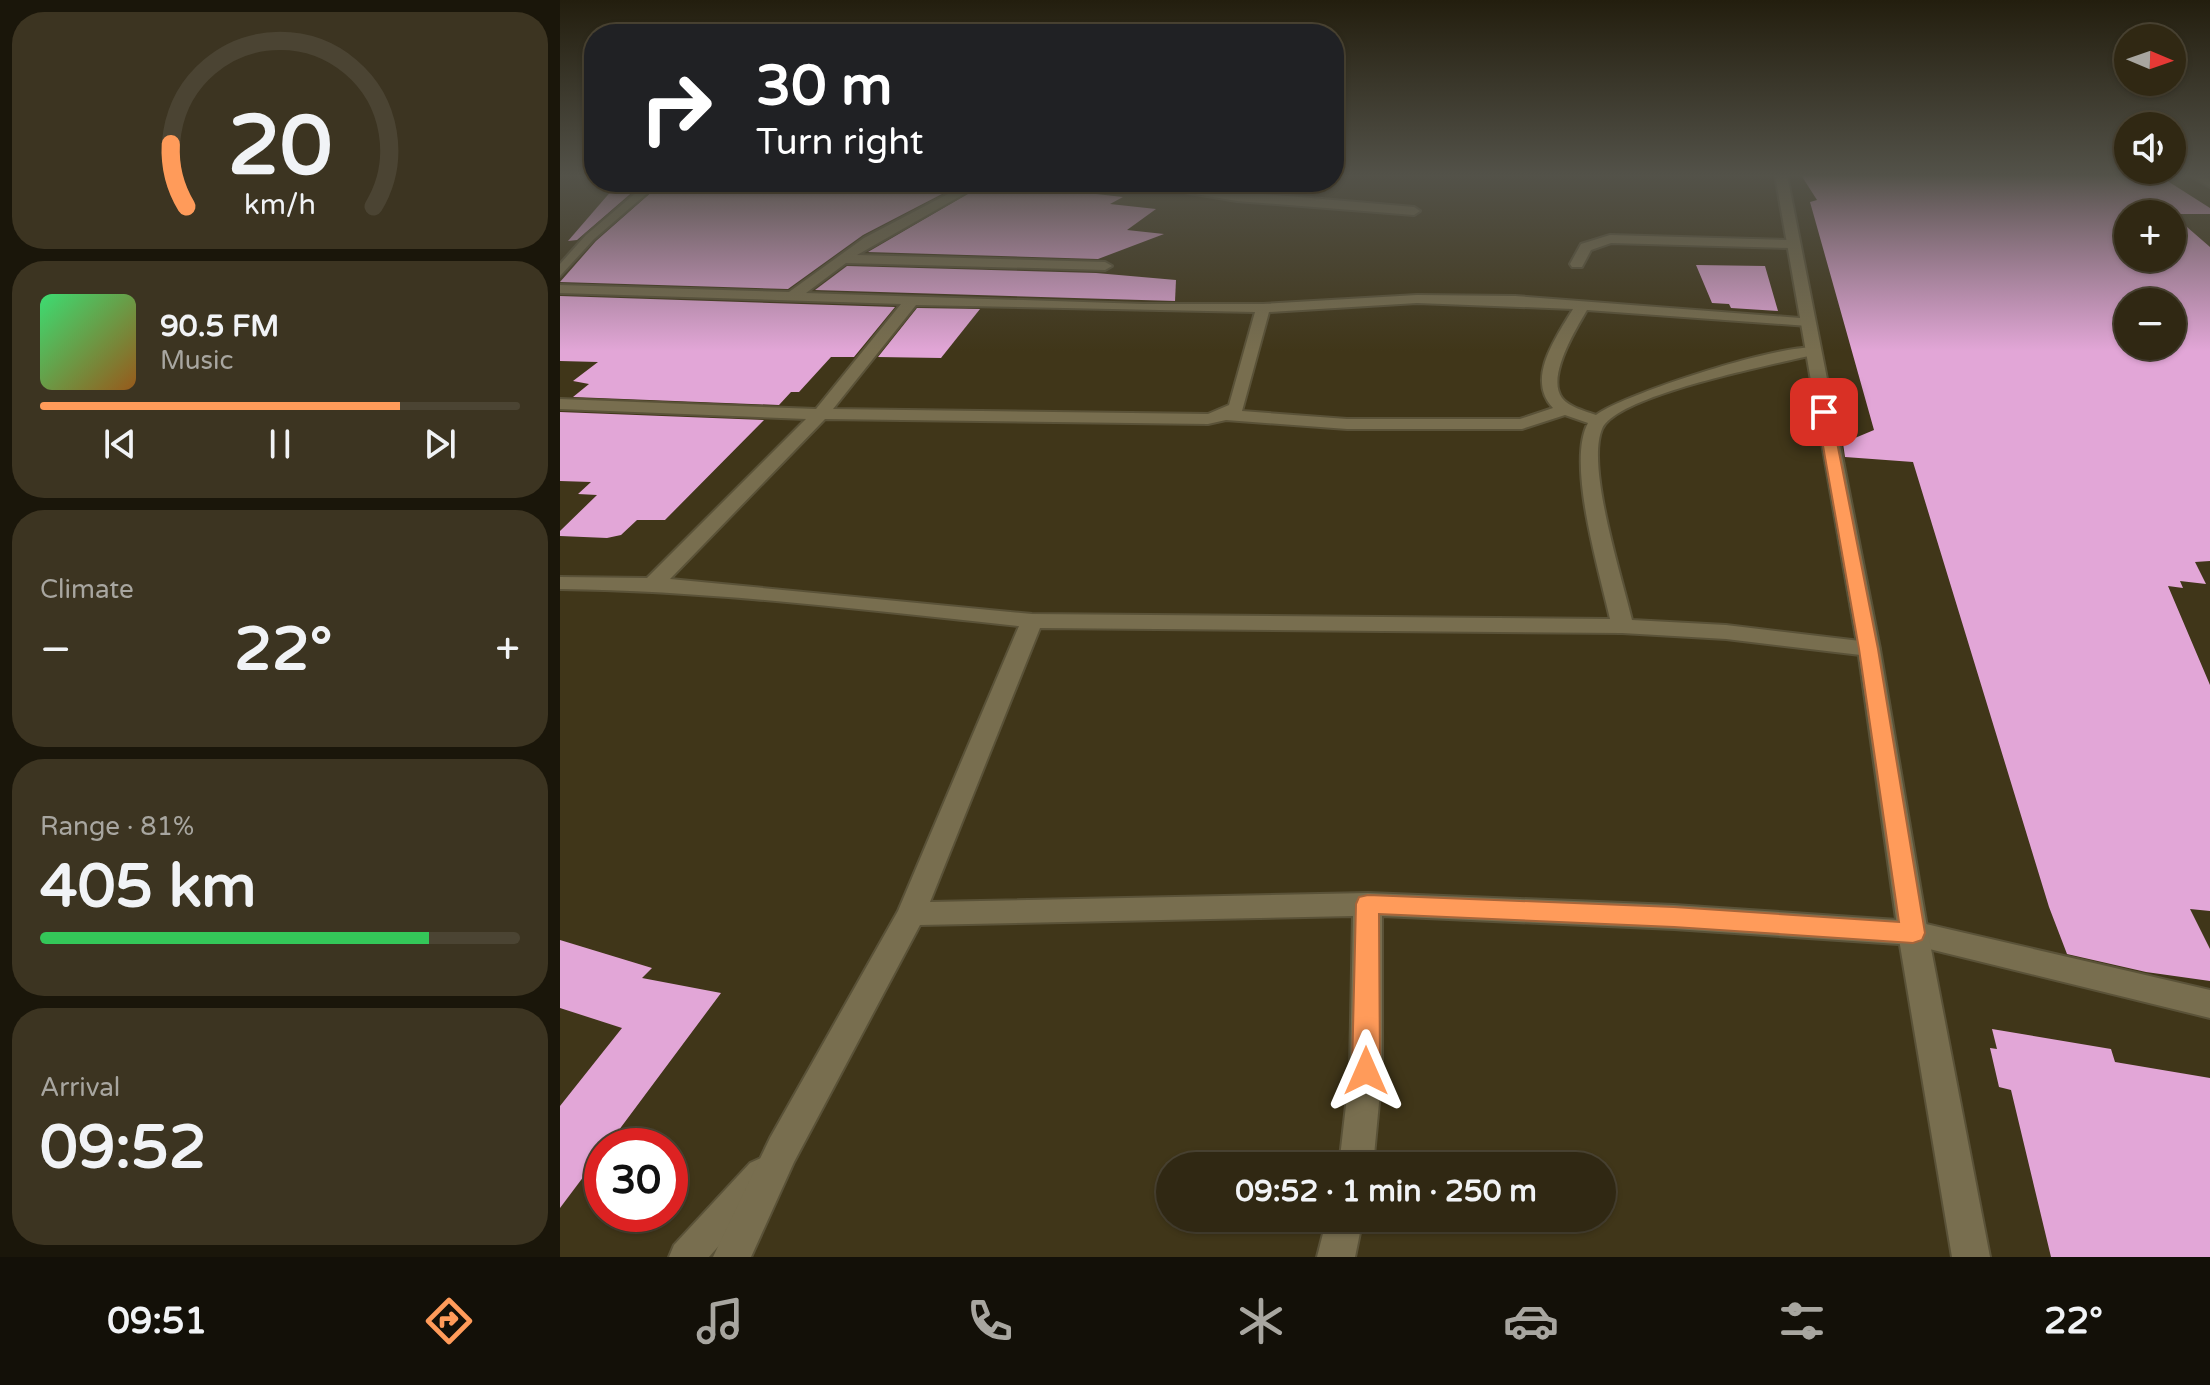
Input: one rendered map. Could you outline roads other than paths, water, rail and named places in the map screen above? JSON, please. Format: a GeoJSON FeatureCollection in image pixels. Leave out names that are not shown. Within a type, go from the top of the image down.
{"type":"FeatureCollection","features":[{"type":"Feature","properties":{"kind":"street"},"geometry":{"type":"LineString","coordinates":[[793,296],[842,259],[883,234]]}},
{"type":"Feature","properties":{"kind":"street"},"geometry":{"type":"LineString","coordinates":[[1790,234],[1869,649],[1913,933],[1971,1257]]}},
{"type":"Feature","properties":{"kind":"street"},"geometry":{"type":"LineString","coordinates":[[1577,264],[1586,247],[1610,239],[1791,244]]}},
{"type":"Feature","properties":{"kind":"street"},"geometry":{"type":"LineString","coordinates":[[842,259],[1105,266]]}},
{"type":"Feature","properties":{"kind":"street"},"geometry":{"type":"LineString","coordinates":[[560,289],[910,303],[1263,308],[1417,299],[1583,303],[1808,322]]}},
{"type":"Feature","properties":{"kind":"street"},"geometry":{"type":"LineString","coordinates":[[653,584],[821,413],[910,303]]}},
{"type":"Feature","properties":{"kind":"street"},"geometry":{"type":"LineString","coordinates":[[1583,303],[1558,347],[1550,388],[1554,400],[1566,409],[1598,421]]}},
{"type":"Feature","properties":{"kind":"street"},"geometry":{"type":"LineString","coordinates":[[1226,415],[1237,407],[1242,394],[1263,308]]}},
{"type":"Feature","properties":{"kind":"street"},"geometry":{"type":"LineString","coordinates":[[1622,626],[1588,468],[1590,442],[1598,421],[1611,411],[1679,384],[1812,351]]}},
{"type":"Feature","properties":{"kind":"street"},"geometry":{"type":"LineString","coordinates":[[560,404],[821,413],[1188,419],[1226,415],[1347,424],[1522,424],[1566,409]]}},
{"type":"Feature","properties":{"kind":"street"},"geometry":{"type":"LineString","coordinates":[[560,583],[653,584],[1032,621],[1622,626],[1726,632],[1869,649]]}},
{"type":"Feature","properties":{"kind":"street"},"geometry":{"type":"LineString","coordinates":[[732,1257],[782,1150],[911,914],[1032,621]]}},
{"type":"Feature","properties":{"kind":"street"},"geometry":{"type":"LineString","coordinates":[[911,914],[1368,904],[1659,916],[1913,933],[2210,1004]]}},
{"type":"Feature","properties":{"kind":"street"},"geometry":{"type":"LineString","coordinates":[[1357,1152],[1366,1071],[1368,904]]}},
{"type":"Feature","properties":{"kind":"street"},"geometry":{"type":"LineString","coordinates":[[1336,1257],[1342,1232]]}},
{"type":"Feature","properties":{"kind":"lane"},"geometry":{"type":"LineString","coordinates":[[560,272],[594,234]]}},
{"type":"Feature","properties":{"kind":"lane"},"geometry":{"type":"LineString","coordinates":[[686,1257],[782,1150]]}}]}
